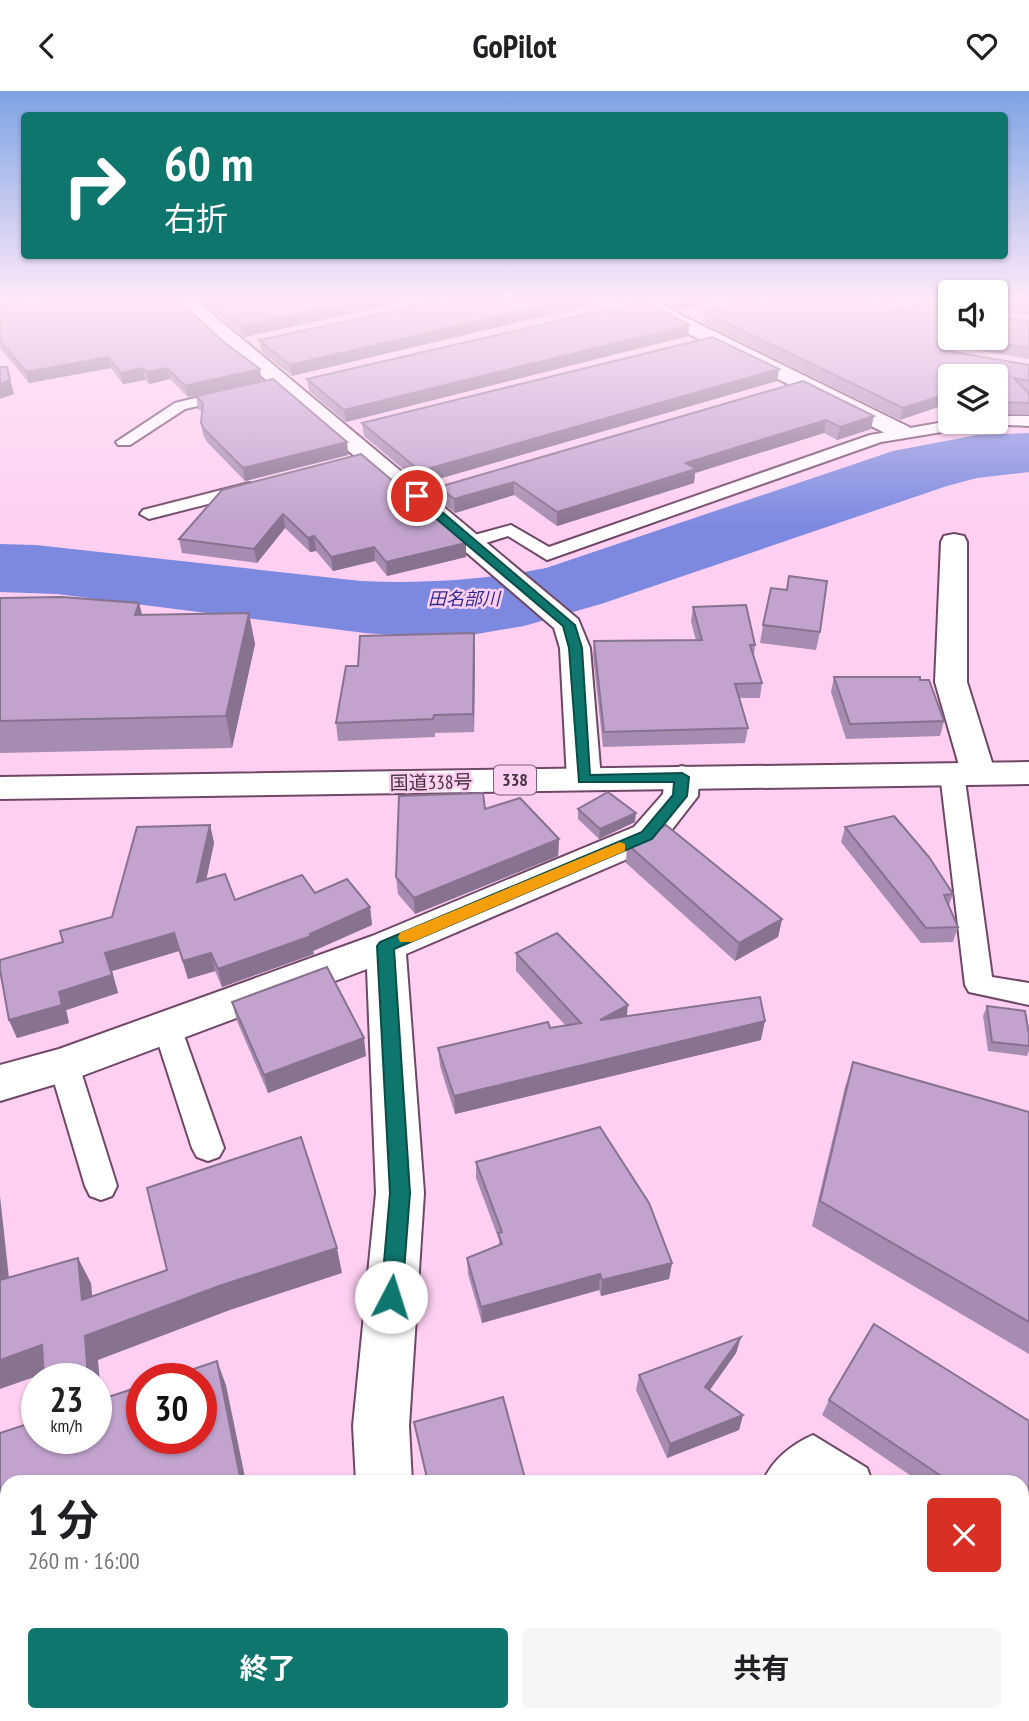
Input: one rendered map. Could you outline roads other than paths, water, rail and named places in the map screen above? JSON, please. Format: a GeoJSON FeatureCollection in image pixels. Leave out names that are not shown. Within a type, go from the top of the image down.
{"type":"FeatureCollection","features":[{"type":"Feature","properties":{"kind":"main road"},"geometry":{"type":"LineString","coordinates":[[269,374],[568,625],[575,648],[584,779]]}},
{"type":"Feature","properties":{"kind":"main road"},"geometry":{"type":"LineString","coordinates":[[788,374],[901,432]]}},
{"type":"Feature","properties":{"kind":"main road"},"geometry":{"type":"LineString","coordinates":[[283,385],[313,380]]}},
{"type":"Feature","properties":{"kind":"main road"},"geometry":{"type":"LineString","coordinates":[[765,394],[805,383]]}},
{"type":"Feature","properties":{"kind":"main road"},"geometry":{"type":"LineString","coordinates":[[340,433],[367,426]]}},
{"type":"Feature","properties":{"kind":"main road"},"geometry":{"type":"LineString","coordinates":[[417,496],[444,489]]}},
{"type":"Feature","properties":{"kind":"main road"},"geometry":{"type":"LineString","coordinates":[[954,542],[951,682],[965,772]]}},
{"type":"Feature","properties":{"kind":"main road","name":"国道338号"},"geometry":{"type":"LineString","coordinates":[[0,788],[1029,773]]}},
{"type":"Feature","properties":{"kind":"main road"},"geometry":{"type":"LineString","coordinates":[[0,1083],[64,1065],[386,946],[647,836],[680,796],[682,777]]}},
{"type":"Feature","properties":{"kind":"main road"},"geometry":{"type":"LineString","coordinates":[[384,1475],[381,1426],[400,1193],[386,946]]}},
{"type":"Feature","properties":{"kind":"lane"},"geometry":{"type":"LineString","coordinates":[[124,442],[180,406],[283,385]]}},
{"type":"Feature","properties":{"kind":"lane"},"geometry":{"type":"LineString","coordinates":[[1008,421],[1029,421]]}},
{"type":"Feature","properties":{"kind":"lane"},"geometry":{"type":"LineString","coordinates":[[478,547],[510,530],[547,554],[901,432],[938,428]]}},
{"type":"Feature","properties":{"kind":"lane"},"geometry":{"type":"LineString","coordinates":[[344,464],[370,457]]}},
{"type":"Feature","properties":{"kind":"lane"},"geometry":{"type":"LineString","coordinates":[[149,514],[266,484]]}},
{"type":"Feature","properties":{"kind":"lane"},"geometry":{"type":"LineString","coordinates":[[965,772],[979,985],[1029,994]]}},
{"type":"Feature","properties":{"kind":"lane"},"geometry":{"type":"LineString","coordinates":[[167,1027],[208,1148]]}},
{"type":"Feature","properties":{"kind":"lane"},"geometry":{"type":"LineString","coordinates":[[64,1065],[101,1186]]}},
{"type":"Feature","properties":{"kind":"lane"},"geometry":{"type":"LineString","coordinates":[[790,1475],[813,1454],[843,1475]]}},
{"type":"Feature","properties":{"kind":"water","name":"田名部川"},"geometry":{"type":"Polygon","coordinates":[[[1029,433],[1029,472],[977,478],[947,486],[601,604],[524,626],[465,636],[432,638],[365,633],[57,594],[0,592],[0,544],[36,545],[361,581],[408,582],[500,576],[546,568],[893,451],[977,435],[1029,433]]]}}]}
